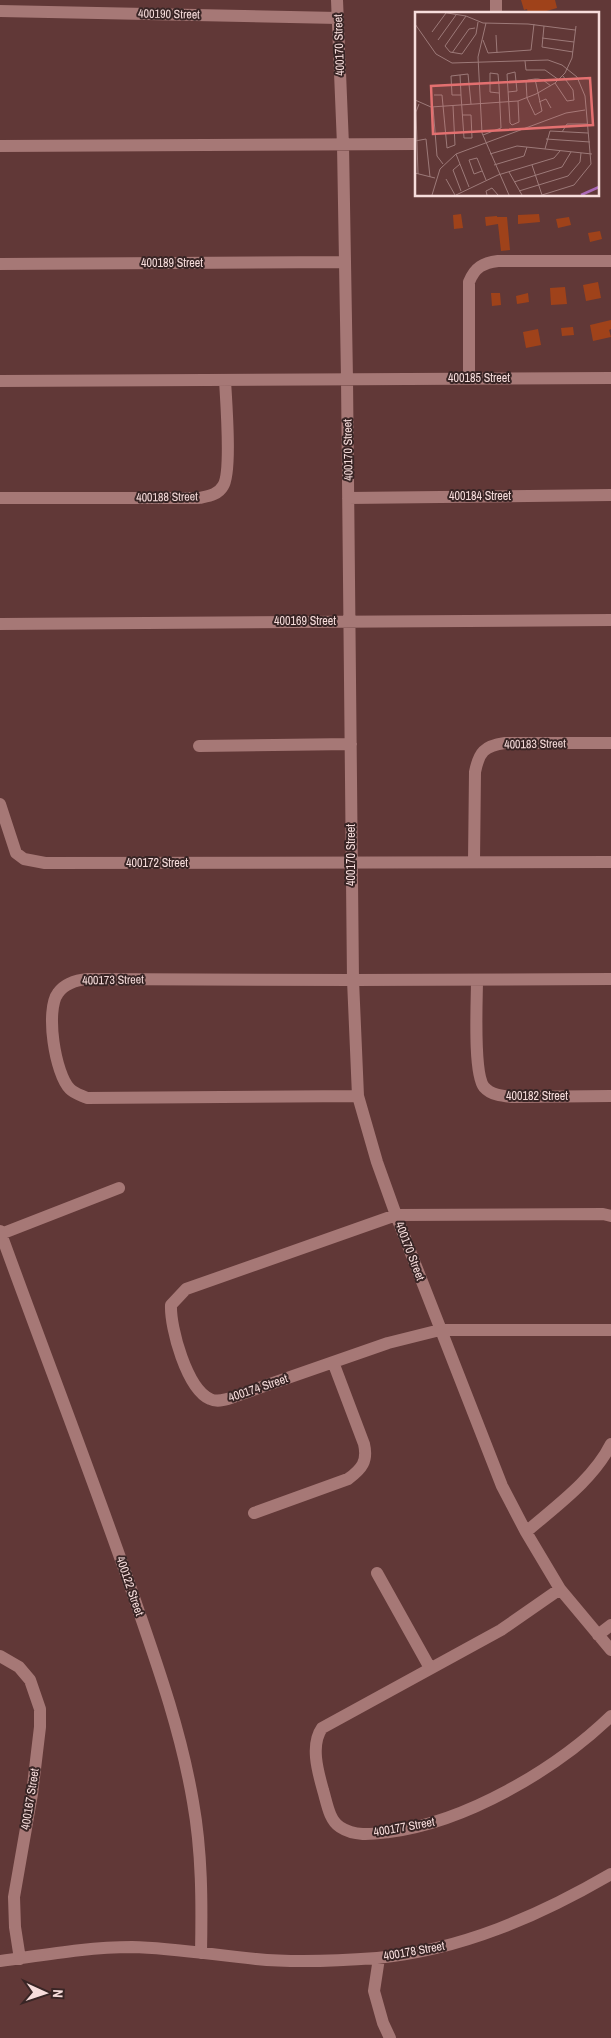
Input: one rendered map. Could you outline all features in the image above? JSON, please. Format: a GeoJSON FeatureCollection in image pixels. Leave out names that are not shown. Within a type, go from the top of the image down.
{"type":"FeatureCollection","features":[{"type":"Feature","properties":{"kind":"street","name":"400170 Street"},"geometry":{"type":"LineString","coordinates":[[337,0],[343,145],[351,862],[353,980],[358,1096],[377,1162],[396,1215],[502,1486],[526,1532],[560,1589],[611,1650]]}},
{"type":"Feature","properties":{"kind":"street","name":"400190 Street"},"geometry":{"type":"LineString","coordinates":[[0,10],[338,18]]}},
{"type":"Feature","properties":{"kind":"street"},"geometry":{"type":"LineString","coordinates":[[0,146],[415,144]]}},
{"type":"Feature","properties":{"kind":"street"},"geometry":{"type":"LineString","coordinates":[[469,378],[469,282],[474,272],[480,266],[498,261],[611,261]]}},
{"type":"Feature","properties":{"kind":"street","name":"400189 Street"},"geometry":{"type":"LineString","coordinates":[[0,264],[345,262]]}},
{"type":"Feature","properties":{"kind":"street","name":"400185 Street"},"geometry":{"type":"LineString","coordinates":[[347,379],[611,378]]}},
{"type":"Feature","properties":{"kind":"street"},"geometry":{"type":"LineString","coordinates":[[0,381],[347,379]]}},
{"type":"Feature","properties":{"kind":"street","name":"400188 Street"},"geometry":{"type":"LineString","coordinates":[[0,498],[199,498],[218,492],[224,486],[227,467],[225,380]]}},
{"type":"Feature","properties":{"kind":"street","name":"400184 Street"},"geometry":{"type":"LineString","coordinates":[[348,498],[611,495]]}},
{"type":"Feature","properties":{"kind":"street","name":"400169 Street"},"geometry":{"type":"LineString","coordinates":[[0,624],[611,620]]}},
{"type":"Feature","properties":{"kind":"street","name":"400183 Street"},"geometry":{"type":"LineString","coordinates":[[474,861],[475,772],[481,753],[496,744],[505,743],[611,743]]}},
{"type":"Feature","properties":{"kind":"street"},"geometry":{"type":"LineString","coordinates":[[199,746],[351,744]]}},
{"type":"Feature","properties":{"kind":"street","name":"400172 Street"},"geometry":{"type":"LineString","coordinates":[[0,804],[16,853],[24,859],[33,862],[65,864],[351,862]]}},
{"type":"Feature","properties":{"kind":"street"},"geometry":{"type":"LineString","coordinates":[[351,862],[611,862]]}},
{"type":"Feature","properties":{"kind":"street"},"geometry":{"type":"LineString","coordinates":[[353,980],[611,979]]}},
{"type":"Feature","properties":{"kind":"street","name":"400173 Street"},"geometry":{"type":"LineString","coordinates":[[353,980],[76,980],[64,986],[56,994],[53,1004],[52,1030],[56,1057],[62,1076],[69,1088],[76,1094],[87,1098],[358,1096]]}},
{"type":"Feature","properties":{"kind":"street","name":"400182 Street"},"geometry":{"type":"LineString","coordinates":[[477,980],[478,1066],[481,1082],[485,1089],[501,1096],[512,1097],[611,1096]]}},
{"type":"Feature","properties":{"kind":"street"},"geometry":{"type":"LineString","coordinates":[[0,1232],[119,1188]]}},
{"type":"Feature","properties":{"kind":"street"},"geometry":{"type":"LineString","coordinates":[[396,1215],[603,1214],[611,1216]]}},
{"type":"Feature","properties":{"kind":"street","name":"400174 Street"},"geometry":{"type":"LineString","coordinates":[[396,1215],[186,1289],[171,1305],[173,1333],[180,1355],[201,1392],[210,1399],[230,1398],[388,1343],[440,1330],[611,1330]]}},
{"type":"Feature","properties":{"kind":"street","name":"400122 Street"},"geometry":{"type":"LineString","coordinates":[[0,1232],[114,1540],[170,1700],[182,1749],[200,1855],[201,1953]]}},
{"type":"Feature","properties":{"kind":"street"},"geometry":{"type":"LineString","coordinates":[[254,1513],[348,1479],[359,1471],[364,1464],[366,1458],[364,1444],[333,1362]]}},
{"type":"Feature","properties":{"kind":"street"},"geometry":{"type":"LineString","coordinates":[[526,1532],[585,1480],[606,1454],[611,1444]]}},
{"type":"Feature","properties":{"kind":"street"},"geometry":{"type":"LineString","coordinates":[[377,1574],[430,1668]]}},
{"type":"Feature","properties":{"kind":"street","name":"400177 Street"},"geometry":{"type":"LineString","coordinates":[[560,1589],[501,1630],[330,1722],[319,1733],[316,1754],[322,1786],[333,1820],[340,1827],[358,1833],[371,1834],[435,1823],[506,1790],[543,1768],[580,1742],[611,1716]]}},
{"type":"Feature","properties":{"kind":"street"},"geometry":{"type":"LineString","coordinates":[[598,1635],[611,1625]]}},
{"type":"Feature","properties":{"kind":"street","name":"400167 Street"},"geometry":{"type":"LineString","coordinates":[[0,1656],[19,1667],[30,1680],[40,1709],[40,1727],[32,1794],[14,1897],[15,1926],[20,1958]]}},
{"type":"Feature","properties":{"kind":"street","name":"400178 Street"},"geometry":{"type":"LineString","coordinates":[[0,1961],[96,1948],[122,1947],[160,1948],[258,1959],[314,1961],[379,1958],[450,1944],[502,1929],[564,1902],[611,1874]]}},
{"type":"Feature","properties":{"kind":"street"},"geometry":{"type":"LineString","coordinates":[[379,1958],[374,1991],[390,2038]]}},
{"type":"Feature","properties":{"kind":"building"},"geometry":{"type":"Polygon","coordinates":[[[521,0],[555,0],[557,8],[543,12],[528,12],[527,9],[524,10],[521,0]]]}},
{"type":"Feature","properties":{"kind":"building"},"geometry":{"type":"Polygon","coordinates":[[[461,214],[463,228],[454,229],[453,215],[461,214]]]}},
{"type":"Feature","properties":{"kind":"building"},"geometry":{"type":"Polygon","coordinates":[[[539,214],[540,222],[518,224],[518,215],[539,214]]]}},
{"type":"Feature","properties":{"kind":"building"},"geometry":{"type":"Polygon","coordinates":[[[485,217],[507,217],[510,250],[501,251],[498,224],[486,226],[485,217]]]}},
{"type":"Feature","properties":{"kind":"building"},"geometry":{"type":"Polygon","coordinates":[[[569,217],[571,225],[558,228],[556,219],[569,217]]]}},
{"type":"Feature","properties":{"kind":"building"},"geometry":{"type":"Polygon","coordinates":[[[600,231],[602,239],[590,242],[588,233],[600,231]]]}},
{"type":"Feature","properties":{"kind":"building"},"geometry":{"type":"Polygon","coordinates":[[[598,282],[601,298],[586,301],[583,285],[598,282]]]}},
{"type":"Feature","properties":{"kind":"building"},"geometry":{"type":"Polygon","coordinates":[[[565,287],[567,304],[551,305],[550,288],[565,287]]]}},
{"type":"Feature","properties":{"kind":"building"},"geometry":{"type":"Polygon","coordinates":[[[491,293],[500,293],[501,305],[492,306],[491,293]]]}},
{"type":"Feature","properties":{"kind":"building"},"geometry":{"type":"Polygon","coordinates":[[[528,293],[529,302],[517,304],[516,296],[528,293]]]}},
{"type":"Feature","properties":{"kind":"building"},"geometry":{"type":"Polygon","coordinates":[[[611,320],[611,329],[609,330],[611,337],[593,341],[590,325],[611,320]]]}},
{"type":"Feature","properties":{"kind":"building"},"geometry":{"type":"Polygon","coordinates":[[[573,327],[574,335],[562,336],[561,328],[573,327]]]}},
{"type":"Feature","properties":{"kind":"building"},"geometry":{"type":"Polygon","coordinates":[[[538,329],[541,345],[526,348],[523,332],[538,329]]]}}]}
